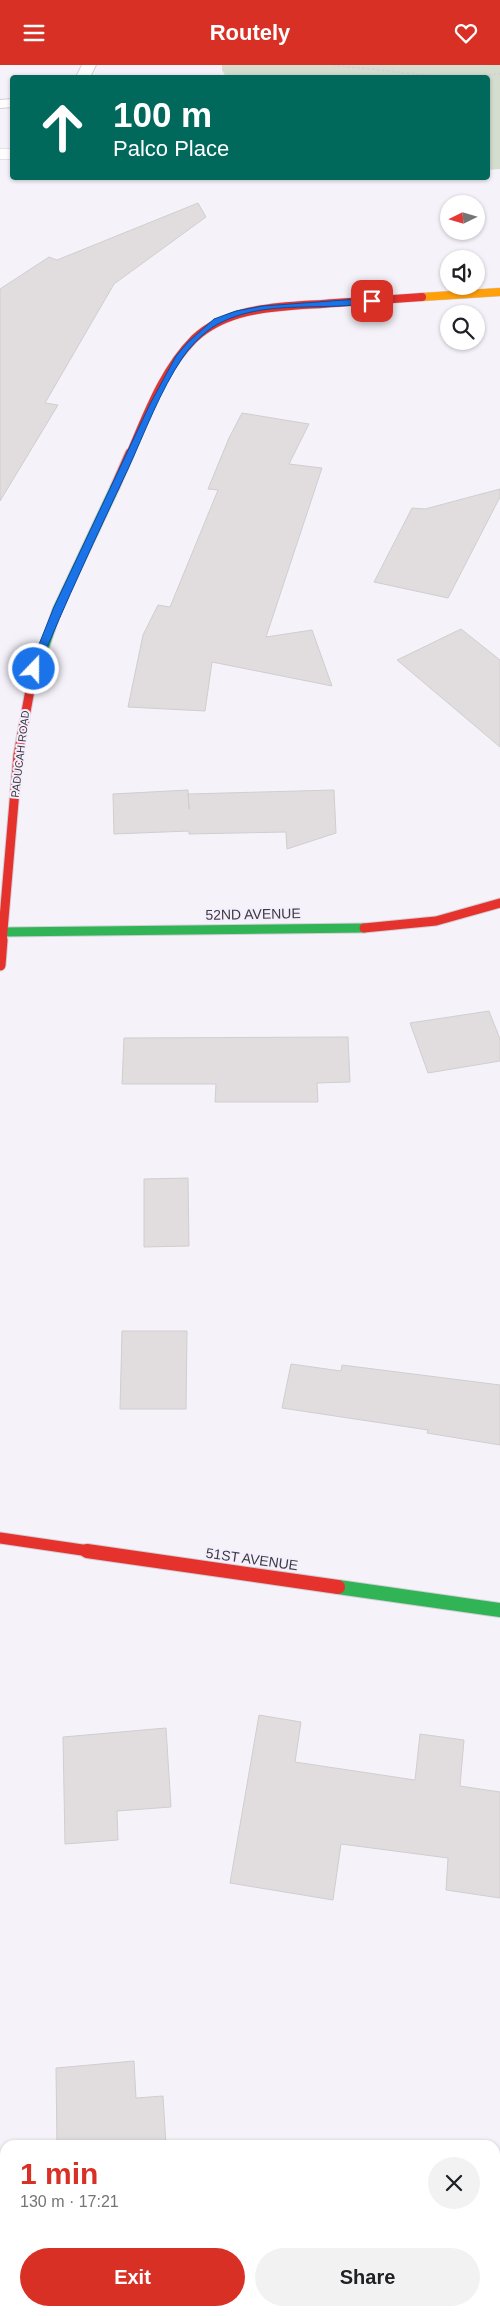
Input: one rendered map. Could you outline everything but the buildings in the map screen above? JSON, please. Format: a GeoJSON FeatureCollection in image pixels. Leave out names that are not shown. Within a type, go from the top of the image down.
{"type":"FeatureCollection","features":[{"type":"Feature","properties":{"kind":"street","name":"PADUCAH ROAD"},"geometry":{"type":"LineString","coordinates":[[0,965],[19,754],[34,669],[58,607],[154,404],[180,356],[202,332],[217,321],[236,313],[263,308],[500,292]]}},
{"type":"Feature","properties":{"kind":"street","name":"52ND AVENUE"},"geometry":{"type":"LineString","coordinates":[[3,932],[365,927],[436,921],[500,903]]}},
{"type":"Feature","properties":{"kind":"street","name":"51ST AVENUE"},"geometry":{"type":"LineString","coordinates":[[0,1538],[500,1609]]}},
{"type":"Feature","properties":{"kind":"path"},"geometry":{"type":"LineString","coordinates":[[332,65],[426,75]]}},
{"type":"Feature","properties":{"kind":"shaded area"},"geometry":{"type":"Polygon","coordinates":[[[222,65],[500,65],[500,169],[490,170],[490,75],[225,75],[222,65]]]}},
{"type":"Feature","properties":{"kind":"traffic: fast"},"geometry":{"type":"LineString","coordinates":[[30,690],[57,610],[115,487]]}},
{"type":"Feature","properties":{"kind":"traffic: fast"},"geometry":{"type":"LineString","coordinates":[[3,932],[364,928]]}},
{"type":"Feature","properties":{"kind":"traffic: fast"},"geometry":{"type":"LineString","coordinates":[[338,1587],[500,1610]]}},
{"type":"Feature","properties":{"kind":"traffic: slow"},"geometry":{"type":"LineString","coordinates":[[422,297],[500,292]]}},
{"type":"Feature","properties":{"kind":"traffic: jam"},"geometry":{"type":"LineString","coordinates":[[115,487],[161,385],[181,354],[195,338],[211,326],[247,312],[267,308],[422,297]]}},
{"type":"Feature","properties":{"kind":"traffic: jam"},"geometry":{"type":"LineString","coordinates":[[0,965],[18,755],[30,690]]}},
{"type":"Feature","properties":{"kind":"traffic: jam"},"geometry":{"type":"LineString","coordinates":[[364,928],[436,921],[500,903]]}},
{"type":"Feature","properties":{"kind":"traffic: jam"},"geometry":{"type":"LineString","coordinates":[[0,1538],[338,1587]]}},
{"type":"Feature","properties":{"kind":"route"},"geometry":{"type":"LineString","coordinates":[[34,669],[58,607],[154,404],[180,356],[190,343],[217,321],[236,313],[263,308],[372,301]]}}]}
